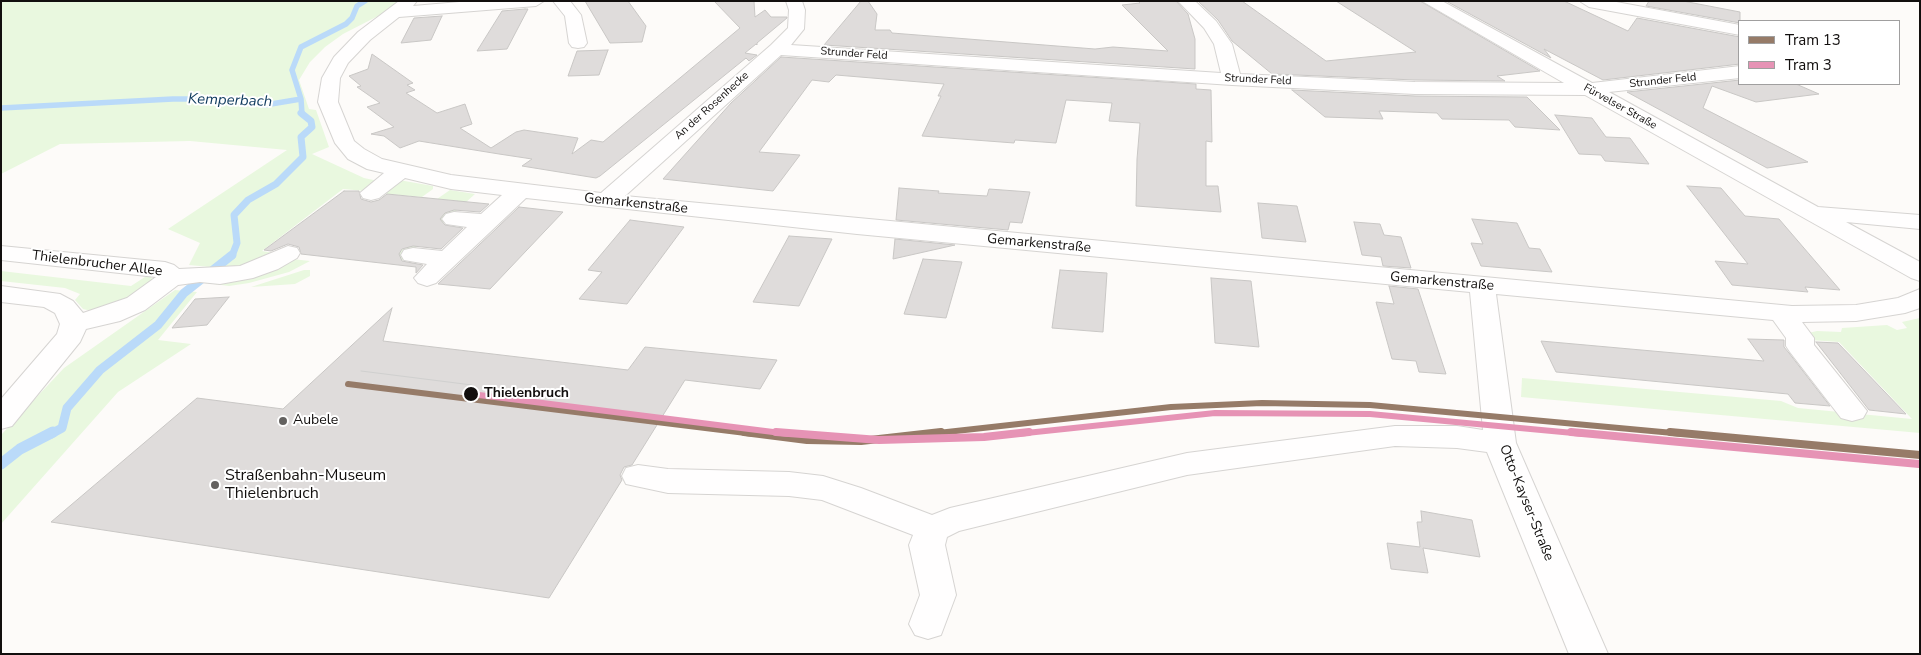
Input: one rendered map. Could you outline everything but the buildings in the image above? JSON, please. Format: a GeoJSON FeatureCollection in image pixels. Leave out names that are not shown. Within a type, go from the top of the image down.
{"type":"FeatureCollection","features":[{"type":"Feature","properties":{"kind":"street"},"geometry":{"type":"LineString","coordinates":[[402,6],[536,1]]}},
{"type":"Feature","properties":{"kind":"street"},"geometry":{"type":"LineString","coordinates":[[562,1],[573,16],[578,43]]}},
{"type":"Feature","properties":{"kind":"street","name":"An der Rosenhecke"},"geometry":{"type":"LineString","coordinates":[[606,201],[777,49],[796,29],[797,10],[794,1]]}},
{"type":"Feature","properties":{"kind":"street"},"geometry":{"type":"LineString","coordinates":[[1186,1],[1210,25],[1223,44],[1232,79]]}},
{"type":"Feature","properties":{"kind":"street","name":"Fürvelser Straße"},"geometry":{"type":"LineString","coordinates":[[1430,1],[1920,273]]}},
{"type":"Feature","properties":{"kind":"street"},"geometry":{"type":"LineString","coordinates":[[1589,2],[1738,30]]}},
{"type":"Feature","properties":{"kind":"street","name":"Gemarkenstraße"},"geometry":{"type":"LineString","coordinates":[[402,6],[364,36],[340,61],[331,78],[328,102],[345,143],[356,154],[375,164],[451,182],[606,201],[1781,313],[1856,313],[1905,304],[1920,297]]}},
{"type":"Feature","properties":{"kind":"street","name":"Strunder Feld"},"geometry":{"type":"LineString","coordinates":[[777,49],[1232,79],[1415,88],[1588,89],[1738,72]]}},
{"type":"Feature","properties":{"kind":"street"},"geometry":{"type":"LineString","coordinates":[[371,192],[401,170]]}},
{"type":"Feature","properties":{"kind":"street"},"geometry":{"type":"LineString","coordinates":[[430,198],[451,182]]}},
{"type":"Feature","properties":{"kind":"street"},"geometry":{"type":"LineString","coordinates":[[427,278],[521,190]]}},
{"type":"Feature","properties":{"kind":"street","name":"Fürvelser Straße"},"geometry":{"type":"LineString","coordinates":[[1810,212],[1920,222]]}},
{"type":"Feature","properties":{"kind":"street"},"geometry":{"type":"LineString","coordinates":[[454,219],[487,222]]}},
{"type":"Feature","properties":{"kind":"street","name":"Thielenbrucher Allee"},"geometry":{"type":"LineString","coordinates":[[1,253],[163,273],[166,284],[136,304],[110,315],[74,324]]}},
{"type":"Feature","properties":{"kind":"street"},"geometry":{"type":"LineString","coordinates":[[163,273],[231,275],[269,264],[288,253]]}},
{"type":"Feature","properties":{"kind":"street"},"geometry":{"type":"LineString","coordinates":[[413,255],[448,259]]}},
{"type":"Feature","properties":{"kind":"street","name":"Otto-Kayser-Straße"},"geometry":{"type":"LineString","coordinates":[[1482,286],[1500,443],[1589,654]]}},
{"type":"Feature","properties":{"kind":"street"},"geometry":{"type":"LineString","coordinates":[[1,294],[51,300],[64,307],[71,315],[74,324],[70,336],[1,419]]}},
{"type":"Feature","properties":{"kind":"street"},"geometry":{"type":"LineString","coordinates":[[1781,313],[1800,338],[1800,346],[1852,411]]}},
{"type":"Feature","properties":{"kind":"street"},"geometry":{"type":"LineString","coordinates":[[638,476],[668,481],[790,484],[823,488],[849,496],[933,529],[950,522],[1188,464],[1395,436],[1457,437],[1500,443]]}},
{"type":"Feature","properties":{"kind":"street"},"geometry":{"type":"LineString","coordinates":[[928,624],[938,595],[926,545],[933,529]]}},
{"type":"Feature","properties":{"kind":"green space"},"geometry":{"type":"Polygon","coordinates":[[[1,1],[398,1],[382,14],[343,34],[325,47],[310,62],[299,80],[309,109],[316,110],[329,147],[312,154],[364,178],[378,181],[365,191],[343,189],[262,251],[274,253],[259,261],[231,269],[189,265],[200,243],[168,229],[287,150],[190,141],[60,144],[1,174],[1,1]]]}},
{"type":"Feature","properties":{"kind":"green space"},"geometry":{"type":"Polygon","coordinates":[[[399,180],[433,186],[433,189],[422,197],[378,193],[399,180]]]}},
{"type":"Feature","properties":{"kind":"green space"},"geometry":{"type":"Polygon","coordinates":[[[450,190],[475,194],[397,265],[387,263],[457,201],[437,199],[450,190]]]}},
{"type":"Feature","properties":{"kind":"green space"},"geometry":{"type":"Polygon","coordinates":[[[292,259],[310,261],[289,272],[249,283],[229,286],[198,282],[292,259]]]}},
{"type":"Feature","properties":{"kind":"green space"},"geometry":{"type":"Polygon","coordinates":[[[304,270],[310,270],[310,276],[295,284],[251,287],[304,270]]]}},
{"type":"Feature","properties":{"kind":"green space"},"geometry":{"type":"Polygon","coordinates":[[[1,271],[131,286],[148,275],[156,281],[133,300],[91,311],[83,309],[75,300],[80,294],[65,288],[1,281],[1,271]]]}},
{"type":"Feature","properties":{"kind":"green space"},"geometry":{"type":"Polygon","coordinates":[[[175,290],[197,292],[158,340],[191,344],[118,392],[1,524],[1,435],[64,368],[175,290]]]}},
{"type":"Feature","properties":{"kind":"green space"},"geometry":{"type":"Polygon","coordinates":[[[1920,318],[1920,433],[1521,397],[1522,378],[1781,401],[1798,408],[1912,419],[1839,342],[1810,340],[1804,334],[1817,331],[1841,332],[1842,328],[1887,325],[1897,330],[1907,328],[1902,322],[1920,318]]]}},
{"type":"Feature","properties":{"kind":"waterway"},"geometry":{"type":"LineString","coordinates":[[301,99],[292,70],[301,47],[346,24],[352,18],[357,6],[365,1]]}},
{"type":"Feature","properties":{"kind":"waterway","name":"Kemperbach"},"geometry":{"type":"LineString","coordinates":[[1,108],[173,99],[245,99],[265,105],[301,99]]}},
{"type":"Feature","properties":{"kind":"waterway","name":"Kemperbach"},"geometry":{"type":"LineString","coordinates":[[301,99],[302,114]]}},
{"type":"Feature","properties":{"kind":"waterway","name":"Kemperbach"},"geometry":{"type":"LineString","coordinates":[[232,256],[237,243],[234,215],[248,200],[276,184],[303,157],[301,137],[312,127],[311,121],[302,114]]}},
{"type":"Feature","properties":{"kind":"waterway","name":"Kemperbach"},"geometry":{"type":"LineString","coordinates":[[51,434],[62,428],[67,408],[100,370],[158,325],[184,293],[232,255]]}},
{"type":"Feature","properties":{"kind":"waterway","name":"Kemperbach"},"geometry":{"type":"LineString","coordinates":[[1,464],[20,449],[53,432]]}},
{"type":"Feature","properties":{"kind":"tram line"},"geometry":{"type":"LineString","coordinates":[[361,371],[472,385]]}},
{"type":"Feature","properties":{"kind":"tram line","name":"13"},"geometry":{"type":"LineString","coordinates":[[348,384],[807,440],[861,441],[1171,407],[1262,403],[1370,405],[1920,455]]}},
{"type":"Feature","properties":{"kind":"tram line","name":"3"},"geometry":{"type":"LineString","coordinates":[[471,394],[782,433],[879,440],[984,437],[1215,413],[1370,414],[1919,464]]}},
{"type":"Feature","properties":{"kind":"place","name":"Thielenbruch"},"geometry":{"type":"Point","coordinates":[471,394]}},
{"type":"Feature","properties":{"kind":"place","name":"Aubele"},"geometry":{"type":"Point","coordinates":[283,421]}},
{"type":"Feature","properties":{"kind":"place","name":"Straßenbahn-Museum Thielenbruch"},"geometry":{"type":"Point","coordinates":[215,485]}}]}
